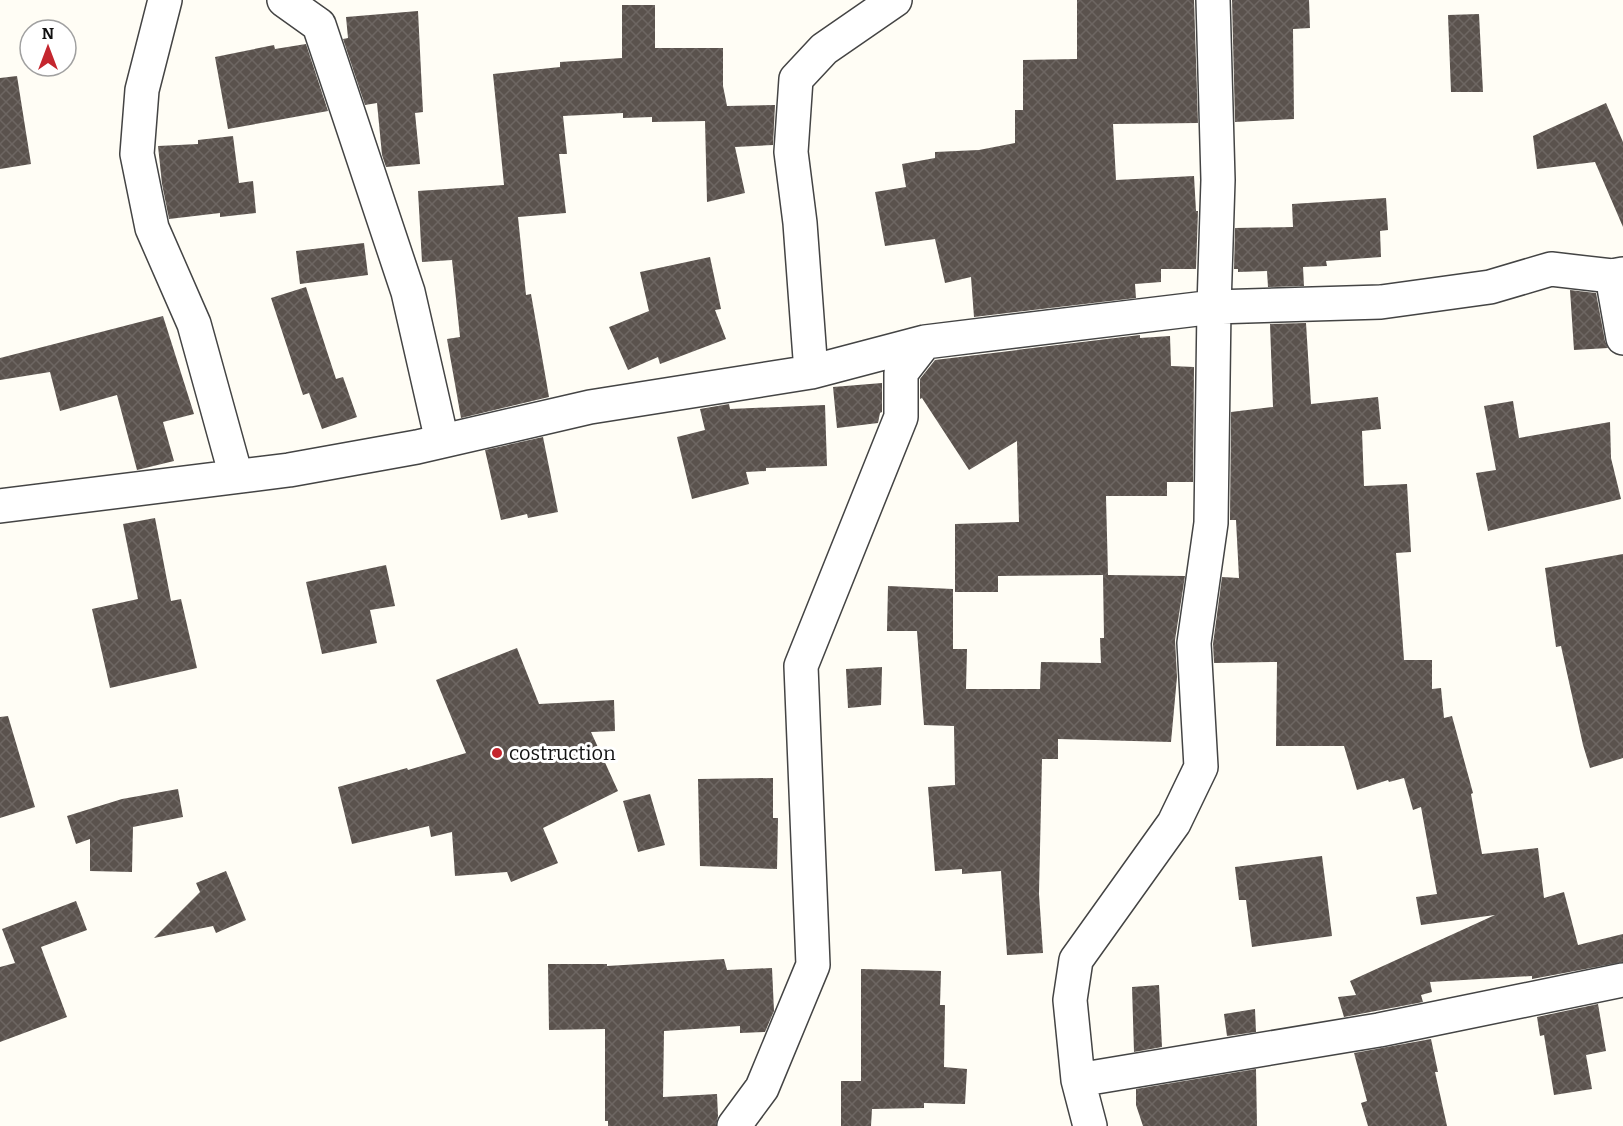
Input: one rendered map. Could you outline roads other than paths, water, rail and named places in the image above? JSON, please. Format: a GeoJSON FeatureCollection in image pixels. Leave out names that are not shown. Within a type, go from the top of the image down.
{"type":"FeatureCollection","features":[{"type":"Feature","properties":{"kind":"street"},"geometry":{"type":"LineString","coordinates":[[165,0],[142,90],[136,153],[152,228],[194,324],[236,476]]}},
{"type":"Feature","properties":{"kind":"street"},"geometry":{"type":"LineString","coordinates":[[284,0],[320,25],[408,292],[442,441]]}},
{"type":"Feature","properties":{"kind":"street"},"geometry":{"type":"LineString","coordinates":[[811,372],[800,223],[790,152],[796,79],[824,49],[895,0]]}},
{"type":"Feature","properties":{"kind":"street"},"geometry":{"type":"LineString","coordinates":[[1090,1126],[1078,1080],[1070,1000],[1076,960],[1174,823],[1201,767],[1194,643],[1210,523],[1218,180],[1213,0]]}},
{"type":"Feature","properties":{"kind":"street"},"geometry":{"type":"LineString","coordinates":[[0,507],[289,470],[442,441],[590,407],[811,372],[925,342],[1214,307],[1381,302],[1490,287],[1551,269],[1618,275],[1623,338]]}},
{"type":"Feature","properties":{"kind":"street"},"geometry":{"type":"LineString","coordinates":[[734,1126],[762,1088],[813,965],[801,666],[901,417],[901,374],[925,342]]}},
{"type":"Feature","properties":{"kind":"street"},"geometry":{"type":"LineString","coordinates":[[1078,1080],[1379,1030],[1623,980]]}},
{"type":"Feature","properties":{"kind":"place","name":"costruction"},"geometry":{"type":"Point","coordinates":[497,753]}}]}
